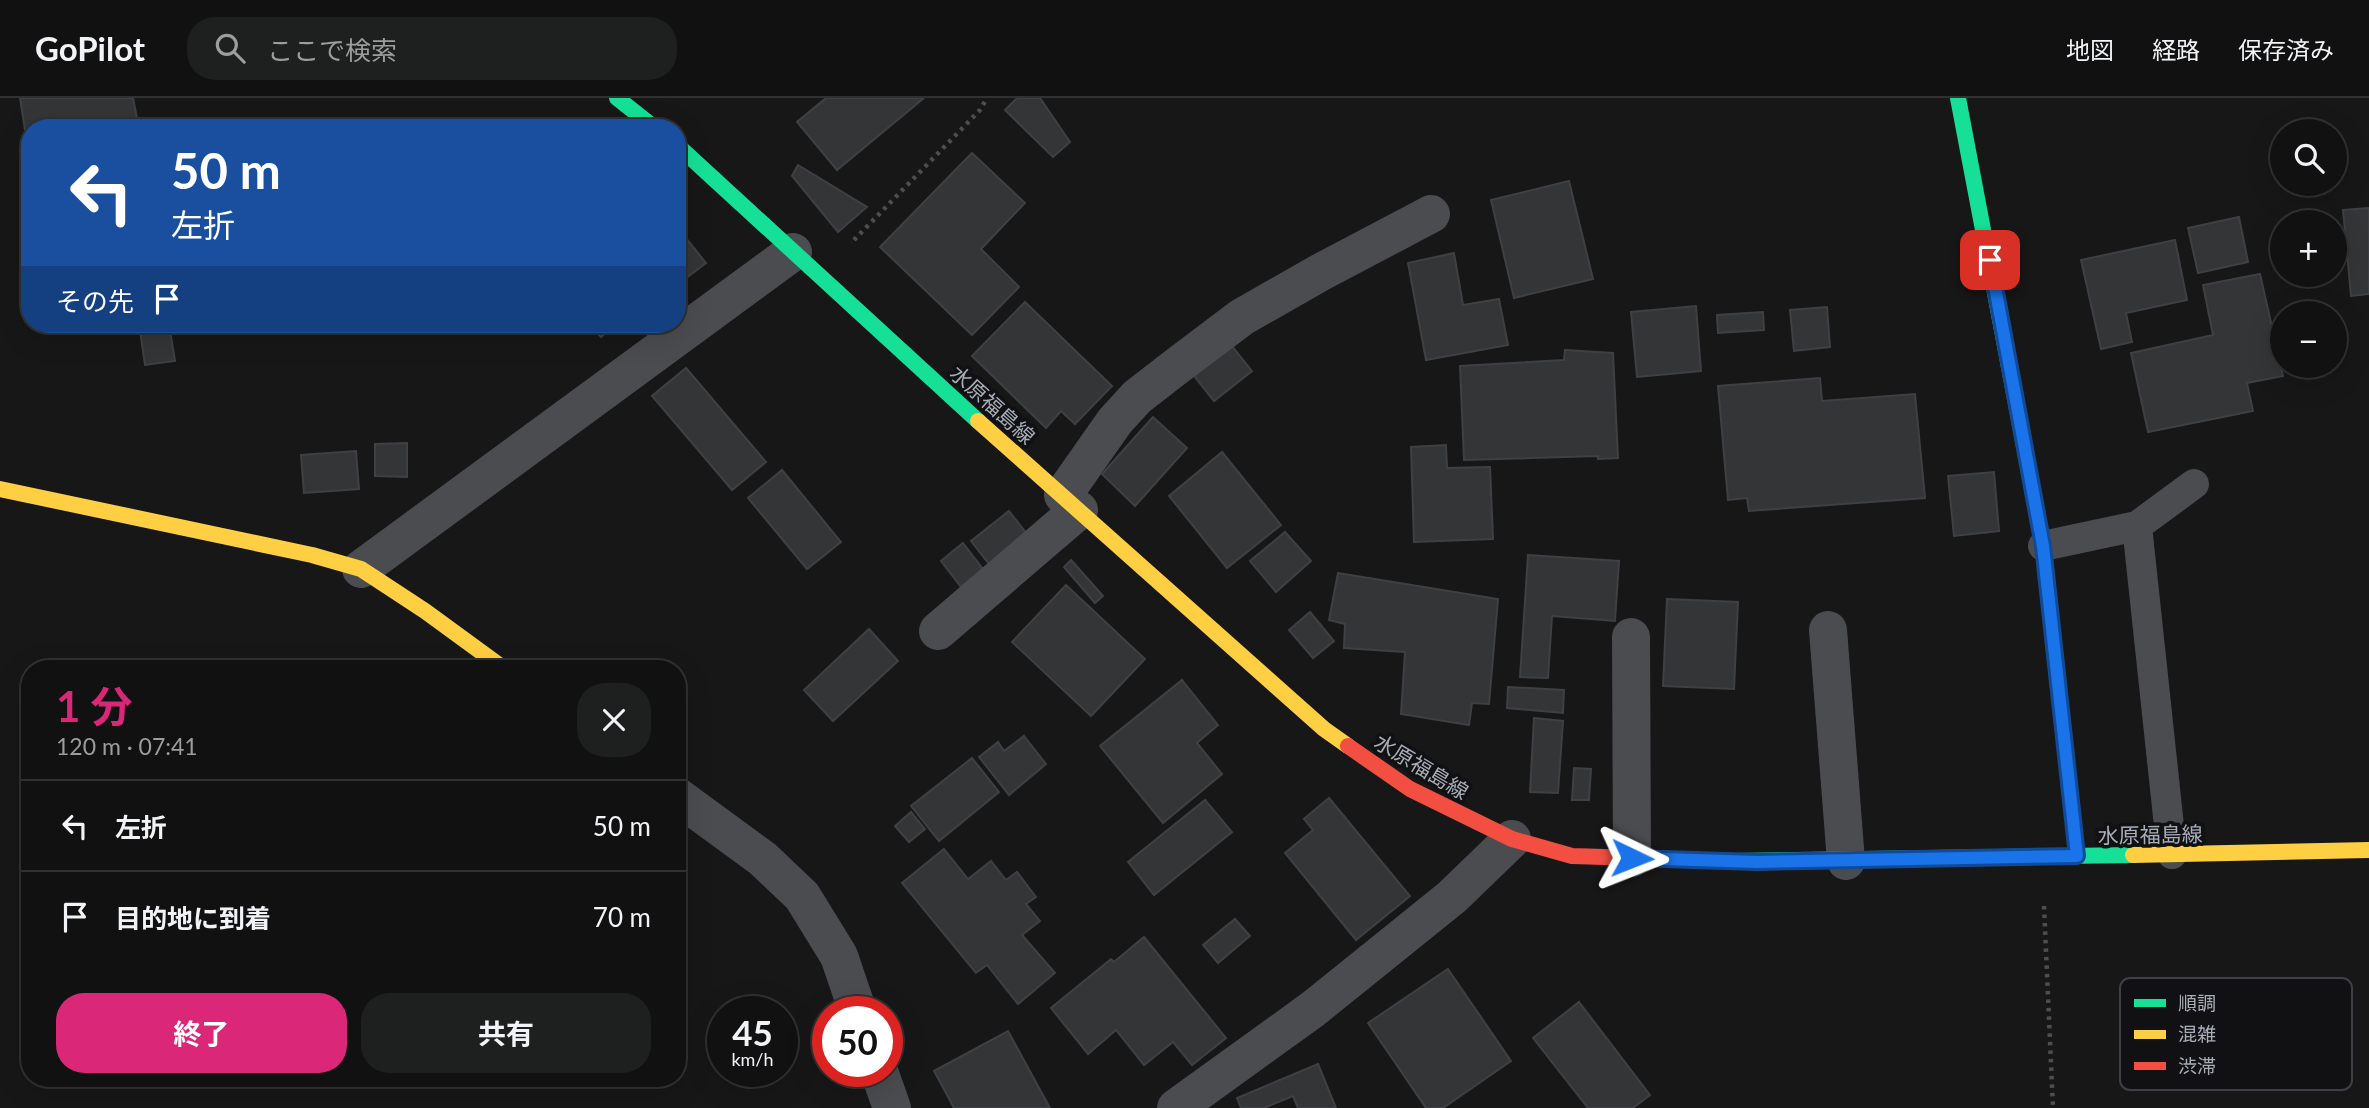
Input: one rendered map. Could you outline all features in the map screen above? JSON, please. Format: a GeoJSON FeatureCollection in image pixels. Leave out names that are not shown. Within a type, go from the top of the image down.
{"type":"FeatureCollection","features":[{"type":"Feature","properties":{"kind":"main road"},"geometry":{"type":"LineString","coordinates":[[617,98],[644,119]]}},
{"type":"Feature","properties":{"kind":"main road"},"geometry":{"type":"LineString","coordinates":[[1958,98],[2043,546],[2077,856]]}},
{"type":"Feature","properties":{"kind":"main road","name":"水原福島線"},"geometry":{"type":"LineString","coordinates":[[686,152],[806,264],[1324,729],[1410,789],[1512,839],[1572,856],[1757,862],[2369,850]]}},
{"type":"Feature","properties":{"kind":"main road"},"geometry":{"type":"LineString","coordinates":[[0,489],[312,555],[361,569],[492,660]]}},
{"type":"Feature","properties":{"kind":"street"},"geometry":{"type":"LineString","coordinates":[[938,631],[1071,502],[1115,421],[1137,397],[1242,317],[1431,214]]}},
{"type":"Feature","properties":{"kind":"street"},"geometry":{"type":"LineString","coordinates":[[361,569],[806,264]]}},
{"type":"Feature","properties":{"kind":"street"},"geometry":{"type":"LineString","coordinates":[[1828,630],[1846,860]]}},
{"type":"Feature","properties":{"kind":"street"},"geometry":{"type":"LineString","coordinates":[[1631,637],[1632,858]]}},
{"type":"Feature","properties":{"kind":"street"},"geometry":{"type":"LineString","coordinates":[[686,803],[763,859],[802,896],[839,956],[853,996]]}},
{"type":"Feature","properties":{"kind":"street"},"geometry":{"type":"LineString","coordinates":[[1176,1108],[1313,1009],[1452,897],[1512,839]]}},
{"type":"Feature","properties":{"kind":"street"},"geometry":{"type":"LineString","coordinates":[[885,1087],[892,1108]]}},
{"type":"Feature","properties":{"kind":"lane"},"geometry":{"type":"LineString","coordinates":[[2043,546],[2137,526],[2194,484]]}},
{"type":"Feature","properties":{"kind":"lane"},"geometry":{"type":"LineString","coordinates":[[2137,526],[2172,854]]}},
{"type":"Feature","properties":{"kind":"path"},"geometry":{"type":"LineString","coordinates":[[806,264],[980,110],[987,98]]}},
{"type":"Feature","properties":{"kind":"path"},"geometry":{"type":"LineString","coordinates":[[2042,856],[2053,1108]]}},
{"type":"Feature","properties":{"kind":"building"},"geometry":{"type":"Polygon","coordinates":[[[20,98],[133,98],[137,119],[23,119],[20,98]]]}},
{"type":"Feature","properties":{"kind":"building"},"geometry":{"type":"Polygon","coordinates":[[[826,98],[924,98],[837,170],[797,122],[826,98]]]}},
{"type":"Feature","properties":{"kind":"building"},"geometry":{"type":"Polygon","coordinates":[[[1017,98],[1040,98],[1070,142],[1053,157],[1005,110],[1017,98]]]}},
{"type":"Feature","properties":{"kind":"building"},"geometry":{"type":"Polygon","coordinates":[[[972,153],[1025,203],[981,249],[1019,287],[972,335],[880,247],[972,153]]]}},
{"type":"Feature","properties":{"kind":"building"},"geometry":{"type":"Polygon","coordinates":[[[798,165],[867,207],[838,232],[792,176],[798,165]]]}},
{"type":"Feature","properties":{"kind":"building"},"geometry":{"type":"Polygon","coordinates":[[[1569,181],[1593,279],[1514,298],[1491,200],[1569,181]]]}},
{"type":"Feature","properties":{"kind":"building"},"geometry":{"type":"Polygon","coordinates":[[[2369,208],[2369,294],[2351,296],[2347,210],[2343,210],[2369,208]]]}},
{"type":"Feature","properties":{"kind":"building"},"geometry":{"type":"Polygon","coordinates":[[[2239,217],[2248,262],[2198,273],[2188,228],[2239,217]]]}},
{"type":"Feature","properties":{"kind":"building"},"geometry":{"type":"Polygon","coordinates":[[[686,238],[706,263],[686,278],[686,238]]]}},
{"type":"Feature","properties":{"kind":"building"},"geometry":{"type":"Polygon","coordinates":[[[2175,240],[2187,300],[2126,313],[2132,342],[2101,349],[2081,260],[2175,240]]]}},
{"type":"Feature","properties":{"kind":"building"},"geometry":{"type":"Polygon","coordinates":[[[1454,253],[1463,305],[1499,299],[1508,345],[1426,360],[1408,263],[1454,253]]]}},
{"type":"Feature","properties":{"kind":"building"},"geometry":{"type":"Polygon","coordinates":[[[2260,274],[2270,318],[2270,378],[2273,378],[2247,383],[2253,411],[2148,432],[2131,353],[2213,335],[2203,285],[2260,274]]]}},
{"type":"Feature","properties":{"kind":"building"},"geometry":{"type":"Polygon","coordinates":[[[1025,302],[1112,386],[1075,424],[1061,411],[1046,428],[972,356],[1025,302]]]}},
{"type":"Feature","properties":{"kind":"building"},"geometry":{"type":"Polygon","coordinates":[[[1696,306],[1701,371],[1637,377],[1631,312],[1696,306]]]}},
{"type":"Feature","properties":{"kind":"building"},"geometry":{"type":"Polygon","coordinates":[[[1827,307],[1830,347],[1794,351],[1790,310],[1827,307]]]}},
{"type":"Feature","properties":{"kind":"building"},"geometry":{"type":"Polygon","coordinates":[[[1763,312],[1764,330],[1718,333],[1717,315],[1763,312]]]}},
{"type":"Feature","properties":{"kind":"building"},"geometry":{"type":"Polygon","coordinates":[[[140,333],[170,333],[175,361],[145,365],[140,333]]]}},
{"type":"Feature","properties":{"kind":"building"},"geometry":{"type":"Polygon","coordinates":[[[1232,346],[1252,371],[1214,401],[1194,376],[1232,346]]]}},
{"type":"Feature","properties":{"kind":"building"},"geometry":{"type":"Polygon","coordinates":[[[1565,350],[1613,353],[1618,458],[1598,459],[1598,456],[1464,460],[1460,366],[1564,360],[1565,350]]]}},
{"type":"Feature","properties":{"kind":"building"},"geometry":{"type":"Polygon","coordinates":[[[686,368],[766,462],[732,490],[652,396],[686,368]]]}},
{"type":"Feature","properties":{"kind":"building"},"geometry":{"type":"Polygon","coordinates":[[[1820,378],[1822,401],[1915,394],[1925,498],[1749,511],[1747,498],[1728,500],[1718,386],[1820,378]]]}},
{"type":"Feature","properties":{"kind":"building"},"geometry":{"type":"Polygon","coordinates":[[[1153,417],[1187,448],[1135,506],[1102,474],[1153,417]]]}},
{"type":"Feature","properties":{"kind":"building"},"geometry":{"type":"Polygon","coordinates":[[[407,443],[407,477],[375,476],[375,444],[407,443]]]}},
{"type":"Feature","properties":{"kind":"building"},"geometry":{"type":"Polygon","coordinates":[[[1446,445],[1447,468],[1490,467],[1493,539],[1414,542],[1411,447],[1446,445]]]}},
{"type":"Feature","properties":{"kind":"building"},"geometry":{"type":"Polygon","coordinates":[[[356,451],[359,489],[304,493],[301,455],[356,451]]]}},
{"type":"Feature","properties":{"kind":"building"},"geometry":{"type":"Polygon","coordinates":[[[1222,452],[1281,525],[1227,568],[1169,496],[1222,452]]]}},
{"type":"Feature","properties":{"kind":"building"},"geometry":{"type":"Polygon","coordinates":[[[782,470],[841,542],[807,569],[748,498],[782,470]]]}},
{"type":"Feature","properties":{"kind":"building"},"geometry":{"type":"Polygon","coordinates":[[[1994,472],[1999,531],[1954,536],[1948,476],[1994,472]]]}},
{"type":"Feature","properties":{"kind":"building"},"geometry":{"type":"Polygon","coordinates":[[[1009,511],[1027,534],[989,564],[971,541],[1009,511]]]}},
{"type":"Feature","properties":{"kind":"building"},"geometry":{"type":"Polygon","coordinates":[[[1285,532],[1311,561],[1276,592],[1250,561],[1285,532]]]}},
{"type":"Feature","properties":{"kind":"building"},"geometry":{"type":"Polygon","coordinates":[[[963,543],[983,569],[961,587],[941,561],[963,543]]]}},
{"type":"Feature","properties":{"kind":"building"},"geometry":{"type":"Polygon","coordinates":[[[1528,555],[1619,561],[1615,621],[1552,616],[1548,678],[1520,677],[1528,555]]]}},
{"type":"Feature","properties":{"kind":"building"},"geometry":{"type":"Polygon","coordinates":[[[1071,560],[1103,596],[1095,603],[1064,567],[1071,560]]]}},
{"type":"Feature","properties":{"kind":"building"},"geometry":{"type":"Polygon","coordinates":[[[1338,573],[1498,599],[1489,704],[1472,703],[1469,725],[1401,714],[1405,652],[1344,648],[1345,624],[1329,620],[1338,573]]]}},
{"type":"Feature","properties":{"kind":"building"},"geometry":{"type":"Polygon","coordinates":[[[1066,585],[1145,659],[1091,716],[1012,642],[1066,585]]]}},
{"type":"Feature","properties":{"kind":"building"},"geometry":{"type":"Polygon","coordinates":[[[1667,599],[1738,602],[1734,689],[1663,686],[1667,599]]]}},
{"type":"Feature","properties":{"kind":"building"},"geometry":{"type":"Polygon","coordinates":[[[1310,612],[1334,641],[1313,658],[1289,630],[1310,612]]]}},
{"type":"Feature","properties":{"kind":"building"},"geometry":{"type":"Polygon","coordinates":[[[869,629],[898,661],[833,721],[804,690],[869,629]]]}},
{"type":"Feature","properties":{"kind":"building"},"geometry":{"type":"Polygon","coordinates":[[[1182,680],[1218,725],[1197,743],[1222,774],[1163,823],[1100,746],[1182,680]]]}},
{"type":"Feature","properties":{"kind":"building"},"geometry":{"type":"Polygon","coordinates":[[[1508,687],[1564,690],[1563,713],[1507,708],[1508,687]]]}},
{"type":"Feature","properties":{"kind":"building"},"geometry":{"type":"Polygon","coordinates":[[[1534,718],[1563,721],[1558,793],[1530,792],[1534,718]]]}},
{"type":"Feature","properties":{"kind":"building"},"geometry":{"type":"Polygon","coordinates":[[[1024,736],[1046,764],[1009,795],[979,757],[998,742],[1004,751],[1024,736]]]}},
{"type":"Feature","properties":{"kind":"building"},"geometry":{"type":"Polygon","coordinates":[[[972,758],[999,792],[939,841],[911,806],[972,758]]]}},
{"type":"Feature","properties":{"kind":"building"},"geometry":{"type":"Polygon","coordinates":[[[1574,768],[1591,769],[1589,800],[1572,800],[1574,768]]]}},
{"type":"Feature","properties":{"kind":"building"},"geometry":{"type":"Polygon","coordinates":[[[1329,798],[1410,896],[1356,940],[1285,853],[1313,830],[1304,819],[1329,798]]]}},
{"type":"Feature","properties":{"kind":"building"},"geometry":{"type":"Polygon","coordinates":[[[1205,800],[1232,832],[1154,895],[1128,862],[1205,800]]]}},
{"type":"Feature","properties":{"kind":"building"},"geometry":{"type":"Polygon","coordinates":[[[911,812],[925,829],[909,842],[895,826],[911,812]]]}},
{"type":"Feature","properties":{"kind":"building"},"geometry":{"type":"Polygon","coordinates":[[[944,849],[968,879],[991,861],[1006,880],[1017,872],[1036,897],[1026,904],[1040,921],[1022,935],[1055,973],[1018,1004],[987,965],[976,973],[902,883],[944,849]]]}},
{"type":"Feature","properties":{"kind":"building"},"geometry":{"type":"Polygon","coordinates":[[[1235,919],[1250,936],[1218,963],[1203,945],[1235,919]]]}},
{"type":"Feature","properties":{"kind":"building"},"geometry":{"type":"Polygon","coordinates":[[[1144,937],[1226,1038],[1192,1065],[1173,1042],[1144,1065],[1116,1030],[1088,1054],[1051,1008],[1111,959],[1114,962],[1144,937]]]}},
{"type":"Feature","properties":{"kind":"building"},"geometry":{"type":"Polygon","coordinates":[[[1448,969],[1511,1061],[1443,1108],[1426,1108],[1368,1023],[1448,969]]]}},
{"type":"Feature","properties":{"kind":"building"},"geometry":{"type":"Polygon","coordinates":[[[1579,1002],[1650,1095],[1633,1108],[1588,1108],[1533,1038],[1579,1002]]]}},
{"type":"Feature","properties":{"kind":"building"},"geometry":{"type":"Polygon","coordinates":[[[1008,1031],[1050,1108],[954,1108],[934,1071],[1008,1031]]]}},
{"type":"Feature","properties":{"kind":"building"},"geometry":{"type":"Polygon","coordinates":[[[1318,1064],[1336,1108],[1298,1108],[1293,1096],[1264,1108],[1241,1108],[1237,1098],[1318,1064]]]}},
{"type":"Feature","properties":{"kind":"traffic: fast"},"geometry":{"type":"LineString","coordinates":[[617,98],[644,119]]}},
{"type":"Feature","properties":{"kind":"traffic: fast"},"geometry":{"type":"LineString","coordinates":[[1958,98],[2043,546],[2062,717]]}},
{"type":"Feature","properties":{"kind":"traffic: fast"},"geometry":{"type":"LineString","coordinates":[[686,153],[978,421]]}},
{"type":"Feature","properties":{"kind":"traffic: fast"},"geometry":{"type":"LineString","coordinates":[[1735,861],[2133,855]]}},
{"type":"Feature","properties":{"kind":"traffic: slow"},"geometry":{"type":"LineString","coordinates":[[978,421],[1324,729],[1348,746]]}},
{"type":"Feature","properties":{"kind":"traffic: slow"},"geometry":{"type":"LineString","coordinates":[[0,489],[312,555],[361,569],[492,660]]}},
{"type":"Feature","properties":{"kind":"traffic: slow"},"geometry":{"type":"LineString","coordinates":[[2133,855],[2369,850]]}},
{"type":"Feature","properties":{"kind":"traffic: jam"},"geometry":{"type":"LineString","coordinates":[[2062,717],[2077,856]]}},
{"type":"Feature","properties":{"kind":"traffic: jam"},"geometry":{"type":"LineString","coordinates":[[1348,746],[1410,789],[1512,839],[1572,856],[1735,861]]}},
{"type":"Feature","properties":{"kind":"route"},"geometry":{"type":"LineString","coordinates":[[1632,858],[1757,862],[2077,856],[2043,546],[1990,260]]}}]}
